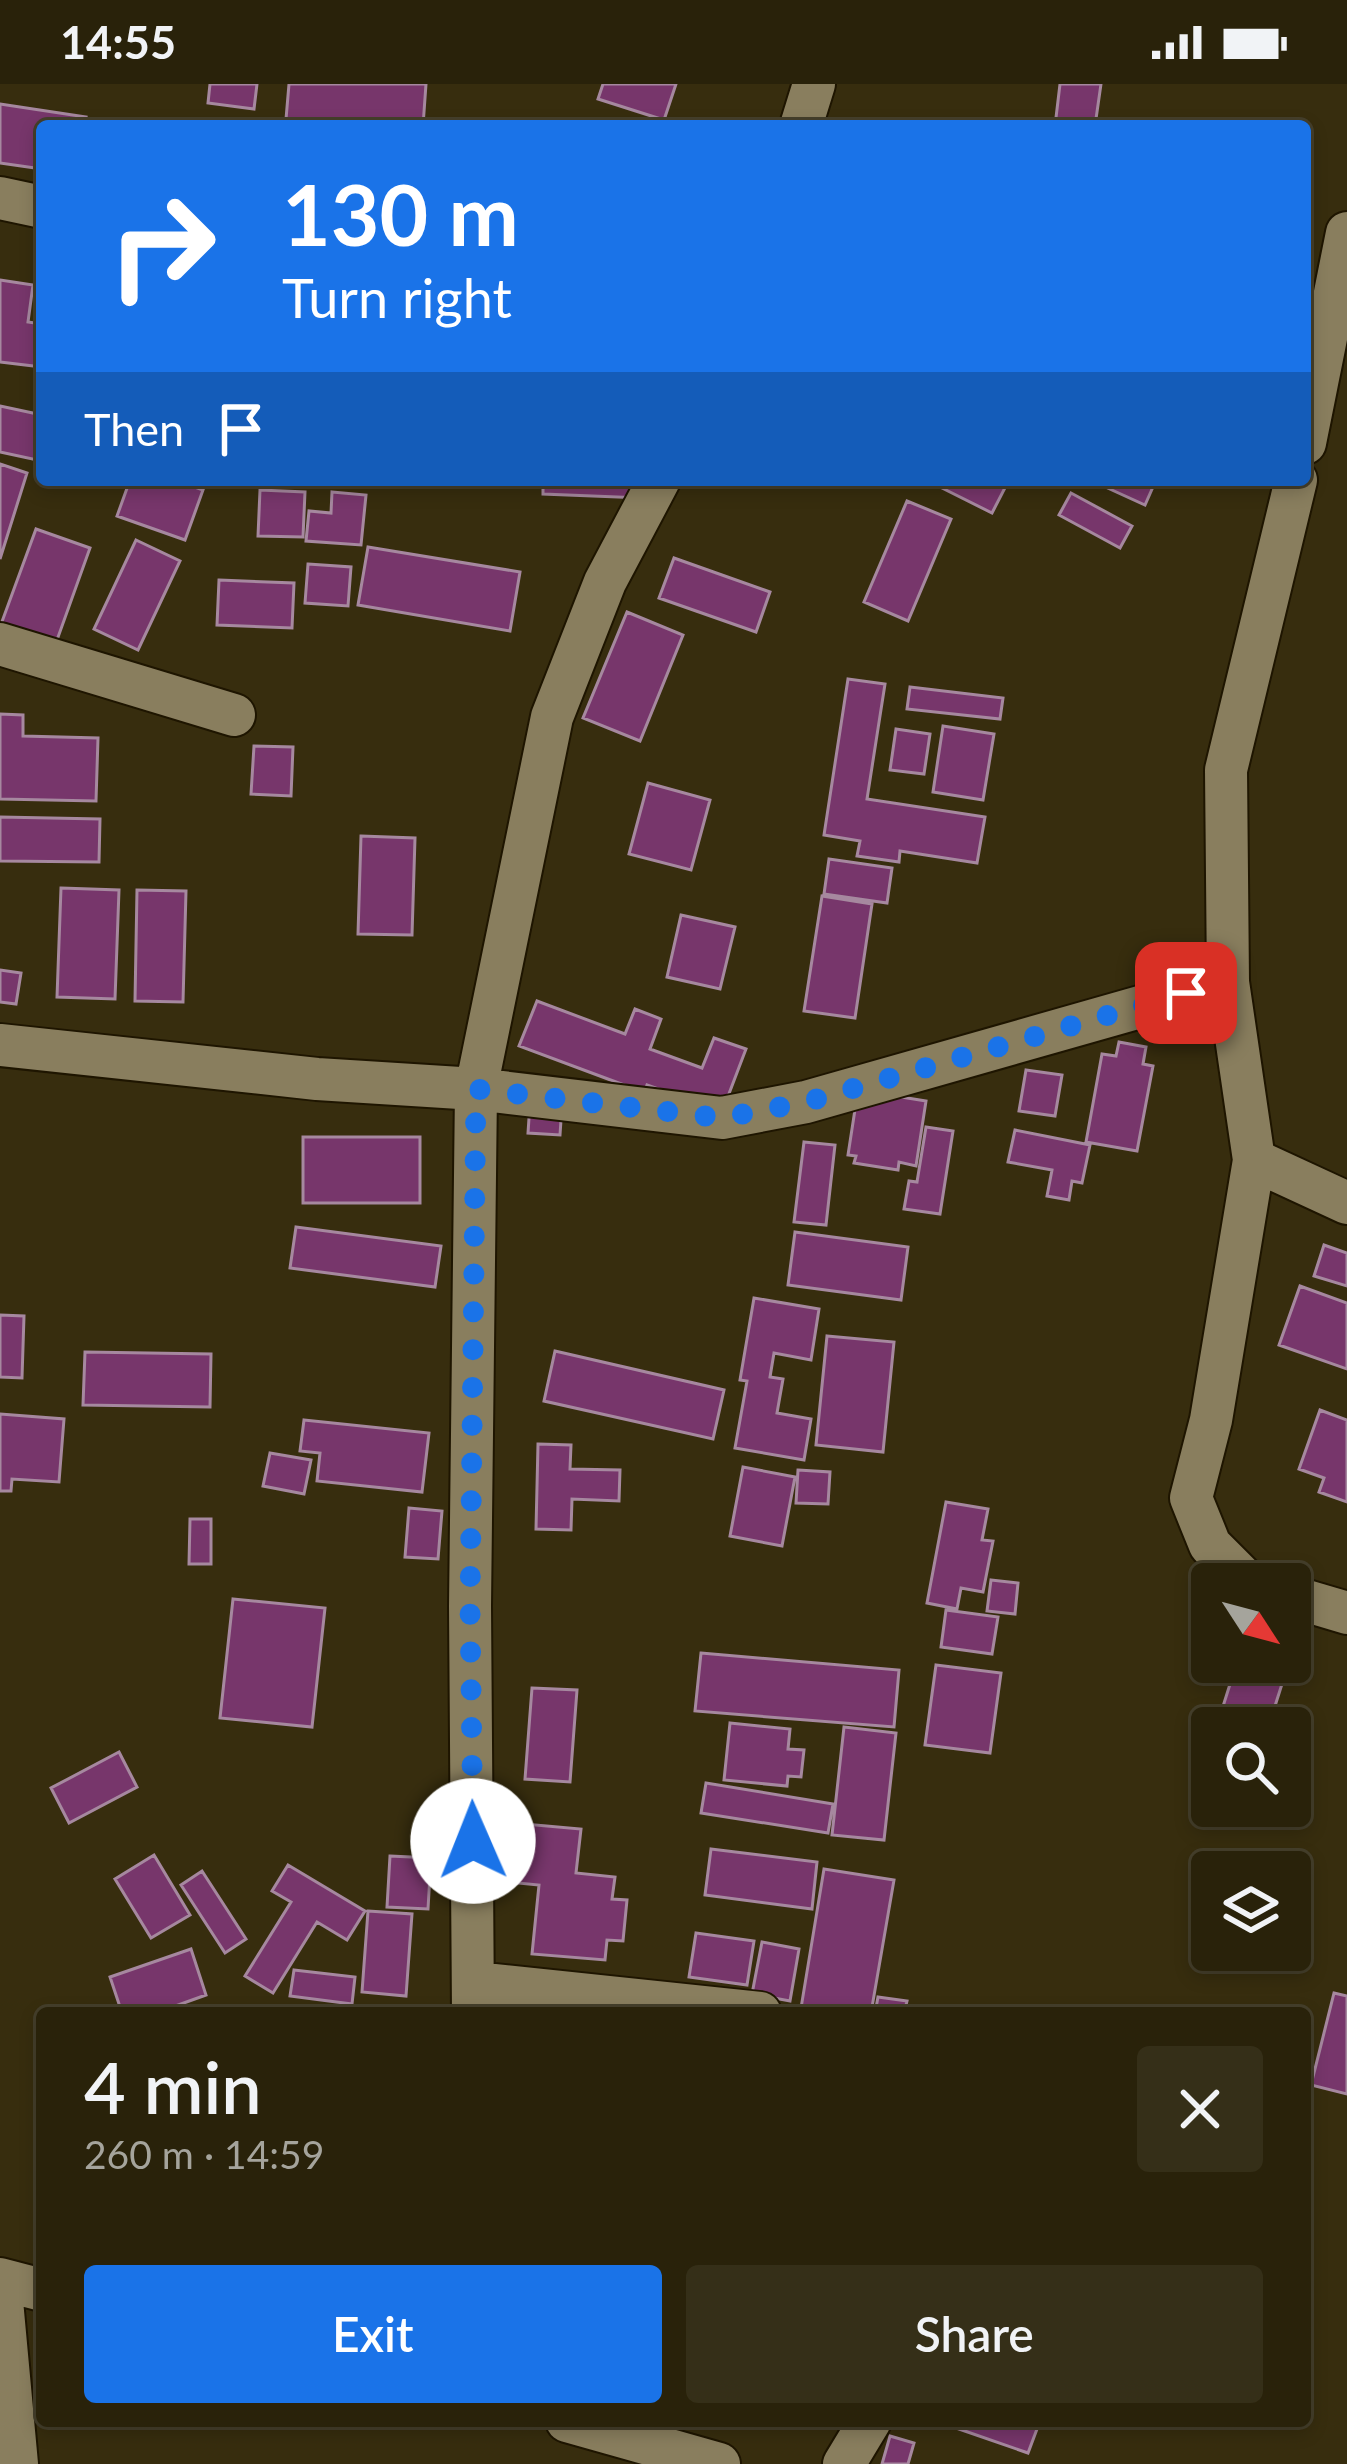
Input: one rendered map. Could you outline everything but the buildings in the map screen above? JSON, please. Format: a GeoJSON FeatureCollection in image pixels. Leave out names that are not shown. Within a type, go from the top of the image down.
{"type":"FeatureCollection","features":[{"type":"Feature","properties":{"kind":"street"},"geometry":{"type":"LineString","coordinates":[[803,120],[814,84]]}},
{"type":"Feature","properties":{"kind":"street"},"geometry":{"type":"LineString","coordinates":[[0,198],[36,206]]}},
{"type":"Feature","properties":{"kind":"street"},"geometry":{"type":"LineString","coordinates":[[1321,428],[1347,233]]}},
{"type":"Feature","properties":{"kind":"street"},"geometry":{"type":"LineString","coordinates":[[646,2007],[474,1998],[470,1606],[476,1089],[552,717],[605,582],[655,486]]}},
{"type":"Feature","properties":{"kind":"street"},"geometry":{"type":"LineString","coordinates":[[1228,1563],[1210,1545],[1191,1498],[1211,1420],[1254,1160],[1228,982],[1226,770],[1295,486]]}},
{"type":"Feature","properties":{"kind":"street"},"geometry":{"type":"LineString","coordinates":[[0,644],[234,715]]}},
{"type":"Feature","properties":{"kind":"street"},"geometry":{"type":"LineString","coordinates":[[0,1045],[317,1078],[476,1089],[722,1118],[806,1102],[1228,982]]}},
{"type":"Feature","properties":{"kind":"street"},"geometry":{"type":"LineString","coordinates":[[1254,1160],[1347,1203]]}},
{"type":"Feature","properties":{"kind":"street"},"geometry":{"type":"LineString","coordinates":[[1311,1602],[1347,1613]]}},
{"type":"Feature","properties":{"kind":"street"},"geometry":{"type":"LineString","coordinates":[[17,2464],[0,2279],[36,2288]]}},
{"type":"Feature","properties":{"kind":"street"},"geometry":{"type":"LineString","coordinates":[[588,2427],[719,2464]]}},
{"type":"Feature","properties":{"kind":"street"},"geometry":{"type":"LineString","coordinates":[[844,2464],[866,2427]]}},
{"type":"Feature","properties":{"kind":"route"},"geometry":{"type":"LineString","coordinates":[[473,1841],[470,1606],[476,1089],[722,1118],[806,1102],[1186,993]]}}]}
